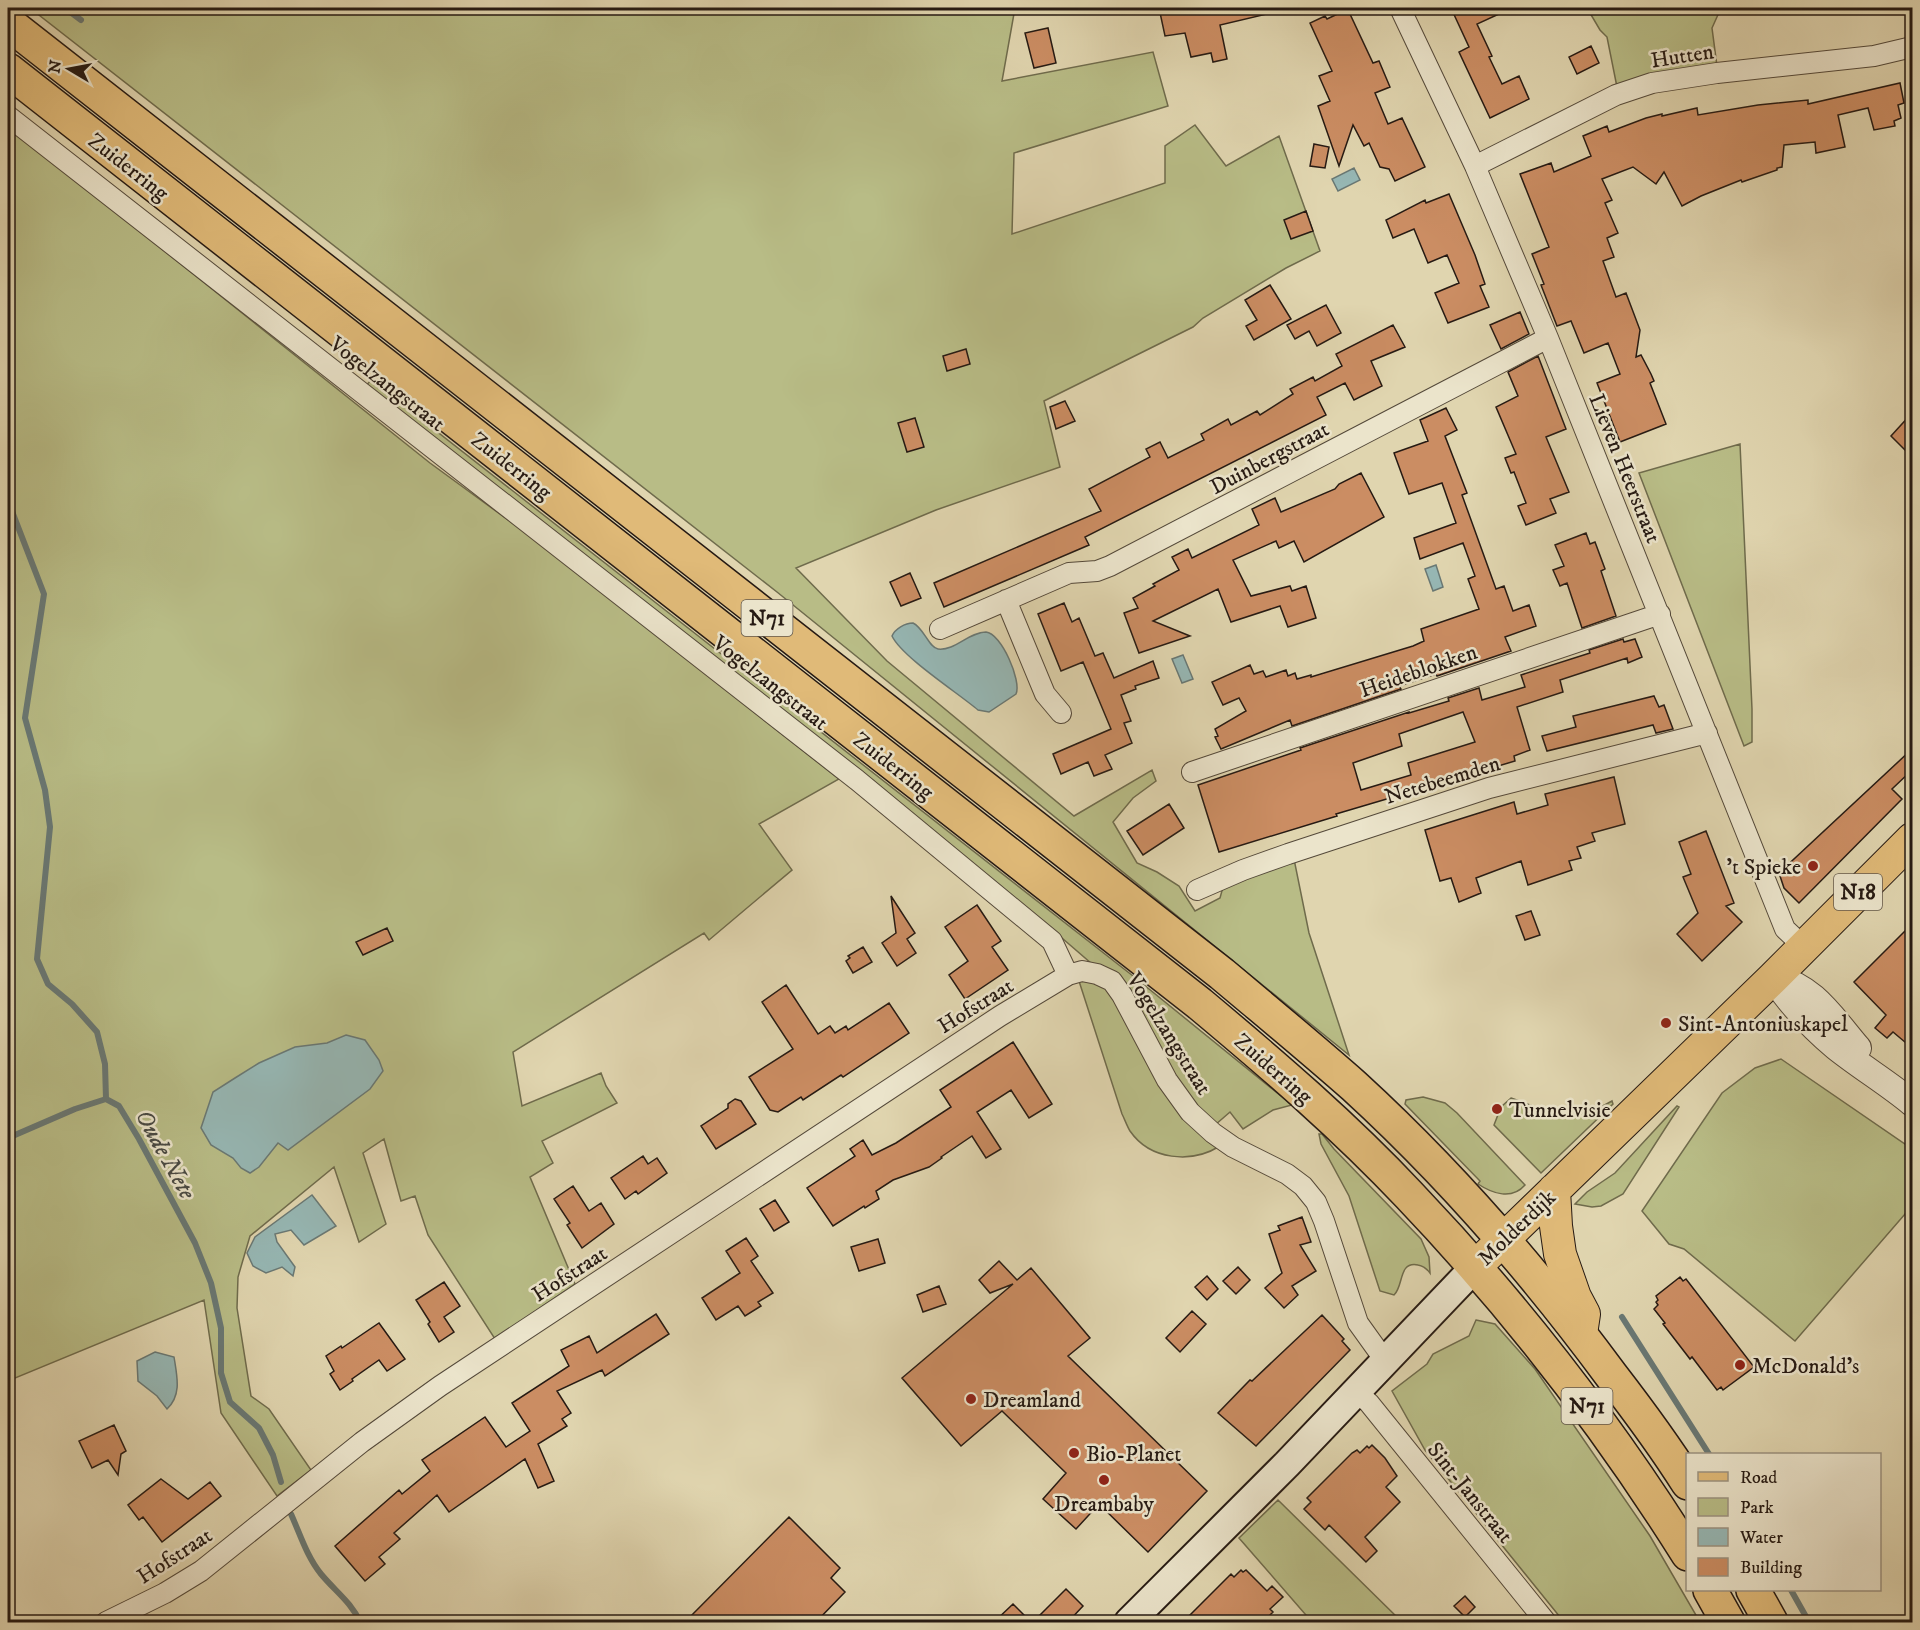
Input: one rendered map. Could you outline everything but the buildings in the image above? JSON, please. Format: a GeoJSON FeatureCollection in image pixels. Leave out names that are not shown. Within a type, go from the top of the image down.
{"type":"FeatureCollection","features":[{"type":"Feature","properties":{"kind":"highway","name":"Zuiderring"},"geometry":{"type":"LineString","coordinates":[[8,23],[1222,974],[1355,1087],[1434,1165],[1503,1240],[1581,1334],[1686,1480]]}},
{"type":"Feature","properties":{"kind":"highway","name":"Zuiderring"},"geometry":{"type":"LineString","coordinates":[[8,70],[1200,1004],[1269,1062],[1347,1133],[1408,1194],[1475,1267],[1564,1375],[1652,1497],[1686,1551]]}},
{"type":"Feature","properties":{"kind":"highway"},"geometry":{"type":"LineString","coordinates":[[1711,1591],[1728,1623]]}},
{"type":"Feature","properties":{"kind":"highway"},"geometry":{"type":"LineString","coordinates":[[1754,1591],[1772,1623]]}},
{"type":"Feature","properties":{"kind":"main road","name":"Molderdijk"},"geometry":{"type":"LineString","coordinates":[[1129,1623],[1357,1392],[1475,1267],[1773,978],[1912,839]]}},
{"type":"Feature","properties":{"kind":"main road"},"geometry":{"type":"LineString","coordinates":[[1554,1190],[1560,1254],[1575,1297],[1584,1314],[1581,1334]]}},
{"type":"Feature","properties":{"kind":"street","name":"Lieven Heerstraat"},"geometry":{"type":"LineString","coordinates":[[1400,8],[1476,166],[1548,338],[1785,929],[1803,946]]}},
{"type":"Feature","properties":{"kind":"street","name":"Hutten"},"geometry":{"type":"LineString","coordinates":[[1476,166],[1616,95],[1652,83],[1717,73],[1874,56],[1912,47]]}},
{"type":"Feature","properties":{"kind":"street","name":"Vogelzangstraat"},"geometry":{"type":"LineString","coordinates":[[8,116],[857,780],[1052,940],[1068,975],[1082,971],[1097,974],[1112,981],[1122,995],[1167,1080],[1190,1112],[1233,1147],[1287,1174],[1303,1186],[1316,1202],[1358,1323],[1386,1362]]}},
{"type":"Feature","properties":{"kind":"street","name":"Duinbergstraat"},"geometry":{"type":"LineString","coordinates":[[940,629],[1069,573],[1097,571],[1110,566],[1548,338]]}},
{"type":"Feature","properties":{"kind":"street"},"geometry":{"type":"LineString","coordinates":[[1006,600],[1045,694],[1061,713]]}},
{"type":"Feature","properties":{"kind":"street","name":"Heideblokken"},"geometry":{"type":"LineString","coordinates":[[1192,772],[1660,614]]}},
{"type":"Feature","properties":{"kind":"street","name":"Netebeemden"},"geometry":{"type":"LineString","coordinates":[[1197,890],[1288,854],[1489,788],[1707,733]]}},
{"type":"Feature","properties":{"kind":"street","name":"Hofstraat"},"geometry":{"type":"LineString","coordinates":[[106,1623],[165,1593],[201,1571],[362,1442],[440,1386],[678,1230],[778,1161],[1000,1016],[1068,975]]}},
{"type":"Feature","properties":{"kind":"street"},"geometry":{"type":"LineString","coordinates":[[1773,978],[1795,1009],[1837,1048],[1888,1082],[1912,1103]]}},
{"type":"Feature","properties":{"kind":"street","name":"Sint-Janstraat"},"geometry":{"type":"LineString","coordinates":[[1357,1392],[1546,1623]]}},
{"type":"Feature","properties":{"kind":"green space"},"geometry":{"type":"Polygon","coordinates":[[[30,8],[1015,8],[1002,81],[1153,52],[1168,106],[1014,153],[1012,234],[1165,183],[1165,146],[1195,125],[1226,166],[1279,136],[1320,251],[1286,268],[1203,318],[1193,327],[1044,401],[1060,467],[936,510],[796,568],[887,661],[1074,816],[1152,770],[1156,781],[1133,798],[1113,822],[1137,863],[1179,886],[1195,911],[1220,898],[1223,887],[1294,859],[1309,933],[1349,1055],[777,592],[30,8]]]}},
{"type":"Feature","properties":{"kind":"green space"},"geometry":{"type":"Polygon","coordinates":[[[1587,8],[1721,8],[1712,28],[1717,66],[1617,87],[1607,37],[1587,8]]]}},
{"type":"Feature","properties":{"kind":"green space"},"geometry":{"type":"Polygon","coordinates":[[[8,126],[430,463],[537,541],[839,779],[759,824],[792,870],[709,940],[704,933],[513,1052],[522,1106],[601,1073],[617,1103],[542,1141],[553,1163],[530,1177],[575,1284],[495,1339],[428,1235],[415,1196],[401,1201],[384,1139],[363,1153],[386,1224],[359,1242],[334,1167],[250,1236],[238,1277],[237,1308],[251,1396],[269,1409],[311,1470],[277,1496],[221,1413],[204,1300],[8,1381],[8,126]]]}},
{"type":"Feature","properties":{"kind":"green space"},"geometry":{"type":"Polygon","coordinates":[[[371,380],[1133,976],[1292,1105],[1273,1110],[1243,1129],[1230,1112],[1215,1125],[1193,1102],[1092,964],[1055,932],[365,387],[371,380]]]}},
{"type":"Feature","properties":{"kind":"green space"},"geometry":{"type":"Polygon","coordinates":[[[1740,444],[1752,709],[1752,742],[1744,746],[1639,473],[1740,444]]]}},
{"type":"Feature","properties":{"kind":"green space"},"geometry":{"type":"Polygon","coordinates":[[[1086,980],[1106,986],[1220,1146],[1209,1152],[1184,1157],[1160,1153],[1138,1141],[1122,1114],[1079,981],[1086,980]]]}},
{"type":"Feature","properties":{"kind":"green space"},"geometry":{"type":"Polygon","coordinates":[[[1781,1059],[1912,1149],[1912,1206],[1795,1341],[1684,1249],[1669,1244],[1642,1211],[1722,1093],[1755,1068],[1781,1059]]]}},
{"type":"Feature","properties":{"kind":"green space"},"geometry":{"type":"Polygon","coordinates":[[[1423,1097],[1445,1103],[1457,1113],[1525,1185],[1514,1193],[1502,1194],[1478,1184],[1480,1181],[1405,1104],[1406,1100],[1423,1097]]]}},
{"type":"Feature","properties":{"kind":"green space"},"geometry":{"type":"Polygon","coordinates":[[[1511,1098],[1550,1112],[1573,1115],[1598,1109],[1612,1101],[1613,1104],[1541,1173],[1494,1125],[1501,1107],[1511,1098]]]}},
{"type":"Feature","properties":{"kind":"green space"},"geometry":{"type":"Polygon","coordinates":[[[1677,1106],[1679,1107],[1623,1194],[1601,1206],[1575,1204],[1587,1192],[1615,1173],[1677,1106]]]}},
{"type":"Feature","properties":{"kind":"green space"},"geometry":{"type":"Polygon","coordinates":[[[1319,1134],[1322,1134],[1421,1239],[1429,1257],[1430,1273],[1422,1266],[1412,1265],[1404,1270],[1394,1295],[1380,1291],[1349,1196],[1321,1144],[1319,1134]]]}},
{"type":"Feature","properties":{"kind":"green space"},"geometry":{"type":"Polygon","coordinates":[[[1476,1320],[1495,1324],[1535,1369],[1650,1536],[1700,1622],[1564,1622],[1425,1450],[1392,1391],[1427,1364],[1433,1354],[1469,1336],[1476,1320]]]}},
{"type":"Feature","properties":{"kind":"green space"},"geometry":{"type":"Polygon","coordinates":[[[1278,1500],[1402,1622],[1312,1622],[1239,1538],[1278,1500]]]}},
{"type":"Feature","properties":{"kind":"water"},"geometry":{"type":"Polygon","coordinates":[[[1354,168],[1360,180],[1338,191],[1332,179],[1354,168]]]}},
{"type":"Feature","properties":{"kind":"water"},"geometry":{"type":"Polygon","coordinates":[[[1436,565],[1443,587],[1433,591],[1425,569],[1436,565]]]}},
{"type":"Feature","properties":{"kind":"water"},"geometry":{"type":"Polygon","coordinates":[[[913,623],[938,649],[950,647],[980,633],[992,634],[1009,658],[1016,679],[1016,694],[989,712],[978,710],[918,664],[898,645],[892,636],[893,633],[904,625],[913,623]]]}},
{"type":"Feature","properties":{"kind":"water"},"geometry":{"type":"Polygon","coordinates":[[[1183,655],[1193,679],[1182,683],[1172,659],[1183,655]]]}},
{"type":"Feature","properties":{"kind":"water"},"geometry":{"type":"Polygon","coordinates":[[[346,1035],[365,1040],[379,1060],[383,1071],[370,1089],[288,1150],[278,1143],[259,1167],[250,1173],[241,1168],[233,1158],[211,1145],[201,1128],[213,1092],[259,1063],[295,1047],[327,1043],[346,1035]]]}},
{"type":"Feature","properties":{"kind":"water"},"geometry":{"type":"Polygon","coordinates":[[[312,1195],[336,1226],[304,1245],[291,1230],[275,1234],[277,1242],[295,1267],[293,1276],[282,1267],[266,1273],[253,1266],[247,1253],[255,1237],[312,1195]]]}},
{"type":"Feature","properties":{"kind":"water"},"geometry":{"type":"Polygon","coordinates":[[[155,1352],[174,1357],[177,1391],[172,1404],[167,1409],[157,1396],[138,1381],[137,1361],[155,1352]]]}},
{"type":"Feature","properties":{"kind":"waterway","name":"Oude Nete"},"geometry":{"type":"LineString","coordinates":[[65,8],[81,20]]}},
{"type":"Feature","properties":{"kind":"waterway","name":"Oude Nete"},"geometry":{"type":"LineString","coordinates":[[8,501],[44,594],[25,718],[45,790],[50,827],[37,959],[48,984],[72,1004],[97,1032],[105,1064],[106,1099]]}},
{"type":"Feature","properties":{"kind":"waterway","name":"Oude Nete"},"geometry":{"type":"LineString","coordinates":[[106,1099],[119,1106],[195,1243],[211,1283],[221,1328],[221,1373],[230,1402],[259,1428],[273,1455],[281,1482]]}},
{"type":"Feature","properties":{"kind":"waterway"},"geometry":{"type":"LineString","coordinates":[[8,1138],[75,1109],[106,1099]]}},
{"type":"Feature","properties":{"kind":"waterway"},"geometry":{"type":"LineString","coordinates":[[1622,1317],[1708,1453]]}},
{"type":"Feature","properties":{"kind":"waterway","name":"Oude Nete"},"geometry":{"type":"LineString","coordinates":[[291,1514],[316,1567],[348,1603],[360,1622]]}},
{"type":"Feature","properties":{"kind":"waterway"},"geometry":{"type":"LineString","coordinates":[[1792,1591],[1809,1622]]}},
{"type":"Feature","properties":{"kind":"place","name":"'t Spieke"},"geometry":{"type":"Point","coordinates":[1813,866]}},
{"type":"Feature","properties":{"kind":"place","name":"Sint-Antoniuskapel"},"geometry":{"type":"Point","coordinates":[1666,1023]}},
{"type":"Feature","properties":{"kind":"place","name":"Tunnelvisie"},"geometry":{"type":"Point","coordinates":[1497,1109]}},
{"type":"Feature","properties":{"kind":"place","name":"McDonald's"},"geometry":{"type":"Point","coordinates":[1740,1365]}},
{"type":"Feature","properties":{"kind":"place","name":"Dreamland"},"geometry":{"type":"Point","coordinates":[971,1399]}},
{"type":"Feature","properties":{"kind":"place","name":"Bio-Planet"},"geometry":{"type":"Point","coordinates":[1074,1453]}},
{"type":"Feature","properties":{"kind":"place","name":"Dreambaby"},"geometry":{"type":"Point","coordinates":[1104,1480]}}]}
